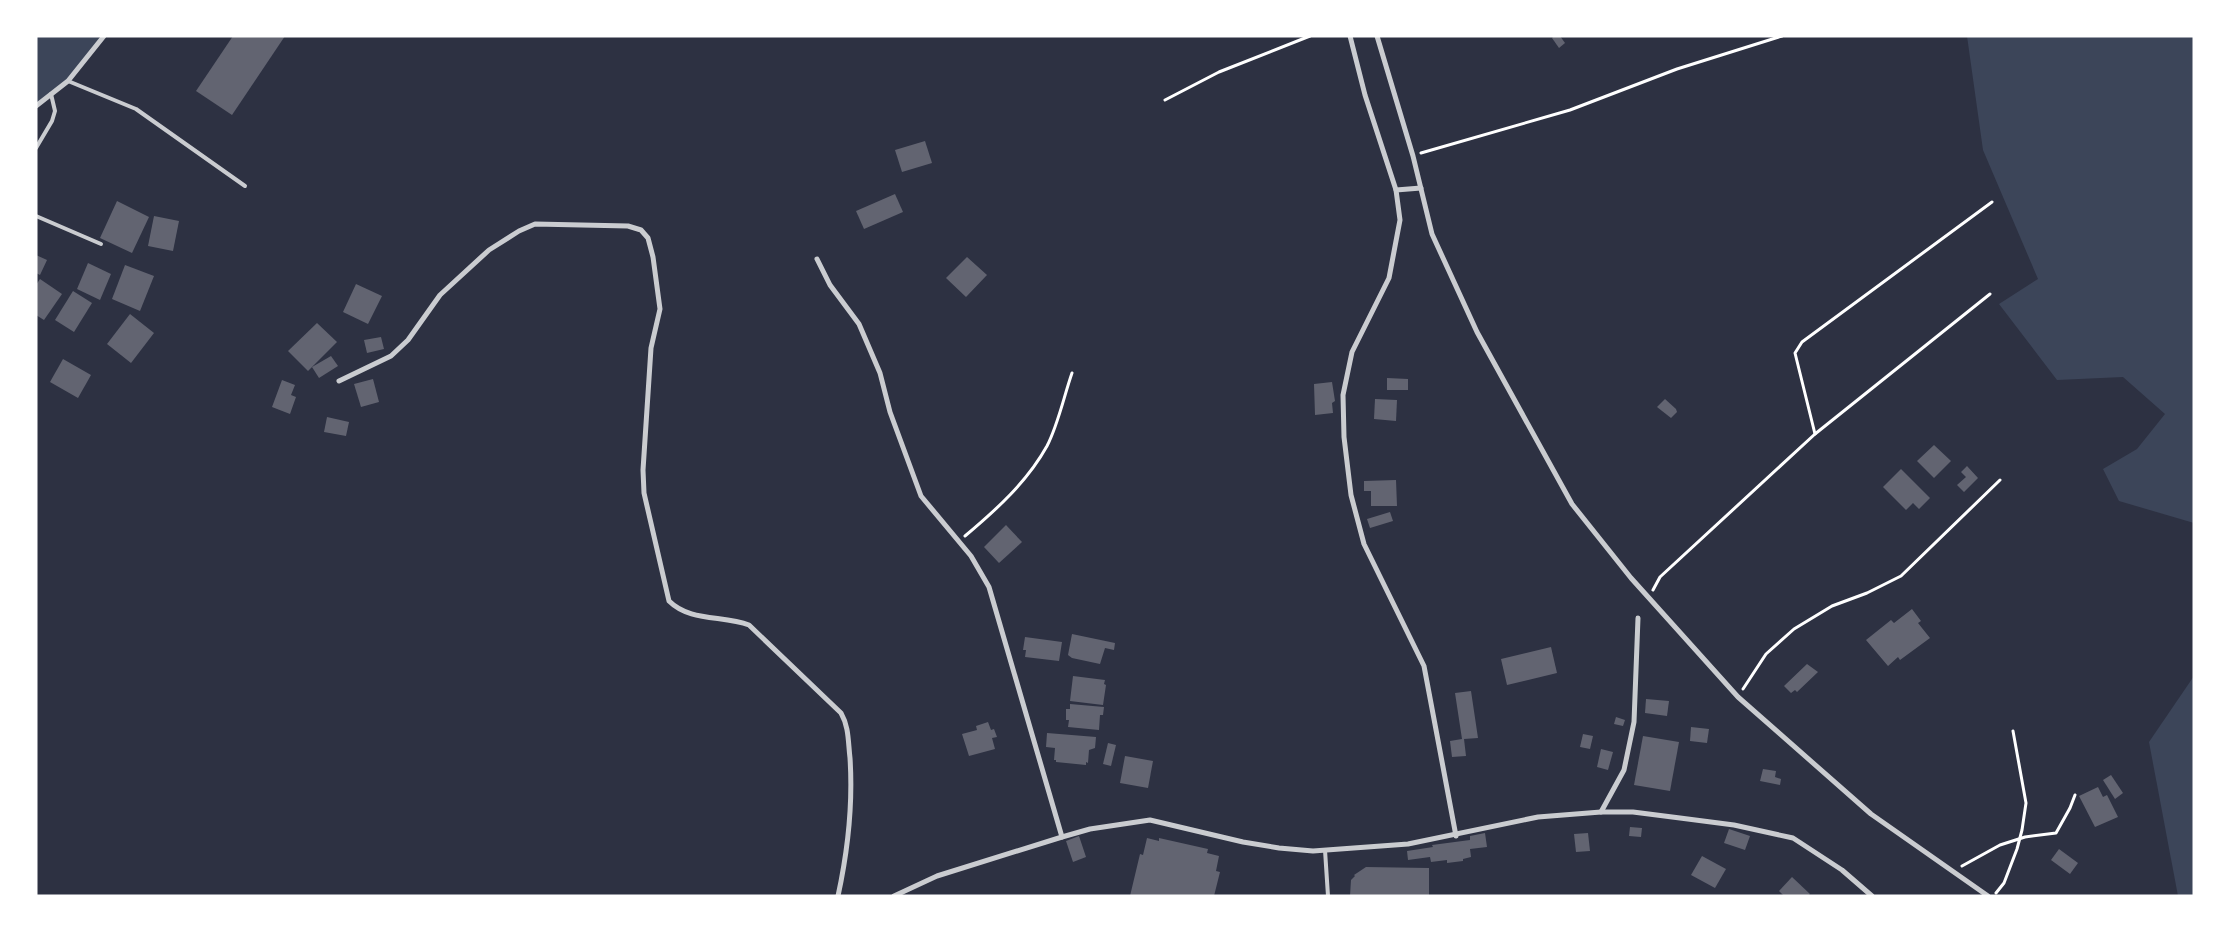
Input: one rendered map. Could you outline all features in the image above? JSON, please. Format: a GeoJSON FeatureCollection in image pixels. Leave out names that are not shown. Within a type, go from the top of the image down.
{"type":"FeatureCollection","features":[{"type":"Feature","properties":{"kind":"street"},"geometry":{"type":"LineString","coordinates":[[36,106],[68,81],[104,36]]}},
{"type":"Feature","properties":{"kind":"street"},"geometry":{"type":"LineString","coordinates":[[1350,36],[1365,95],[1396,190],[1400,220],[1389,278],[1352,352],[1343,395],[1344,437],[1351,495],[1364,544],[1424,666],[1456,836]]}},
{"type":"Feature","properties":{"kind":"street"},"geometry":{"type":"LineString","coordinates":[[1377,36],[1413,156],[1432,234],[1477,332],[1572,504],[1631,578],[1738,697],[1871,814],[1988,896]]}},
{"type":"Feature","properties":{"kind":"street"},"geometry":{"type":"LineString","coordinates":[[1396,190],[1421,188]]}},
{"type":"Feature","properties":{"kind":"street"},"geometry":{"type":"LineString","coordinates":[[339,381],[391,356],[408,340],[440,295],[489,250],[519,232],[535,224],[628,226],[641,230],[648,238],[653,257],[660,309],[651,348],[643,470],[644,493],[669,601],[678,609],[691,614],[738,620],[749,625],[841,713],[847,724],[851,779],[850,821],[838,896]]}},
{"type":"Feature","properties":{"kind":"street"},"geometry":{"type":"LineString","coordinates":[[818,259],[830,285],[859,324],[877,364],[890,412],[921,496],[971,556],[989,587],[1062,837]]}},
{"type":"Feature","properties":{"kind":"street"},"geometry":{"type":"LineString","coordinates":[[1602,812],[1624,770],[1634,722],[1638,618]]}},
{"type":"Feature","properties":{"kind":"street"},"geometry":{"type":"LineString","coordinates":[[894,896],[937,876],[1062,837],[1090,829],[1150,820],[1279,848],[1325,850],[1408,844],[1456,836],[1538,818],[1602,812],[1633,812],[1734,825],[1793,838],[1842,870],[1872,896]]}},
{"type":"Feature","properties":{"kind":"lane"},"geometry":{"type":"LineString","coordinates":[[68,81],[136,109],[245,186]]}},
{"type":"Feature","properties":{"kind":"lane"},"geometry":{"type":"LineString","coordinates":[[36,148],[52,121],[55,111],[51,94]]}},
{"type":"Feature","properties":{"kind":"lane"},"geometry":{"type":"LineString","coordinates":[[36,216],[101,244]]}},
{"type":"Feature","properties":{"kind":"lane"},"geometry":{"type":"LineString","coordinates":[[1325,850],[1328,896]]}},
{"type":"Feature","properties":{"kind":"path"},"geometry":{"type":"LineString","coordinates":[[1165,100],[1219,72],[1310,36]]}},
{"type":"Feature","properties":{"kind":"path"},"geometry":{"type":"LineString","coordinates":[[1413,156],[1570,110],[1677,69],[1782,36]]}},
{"type":"Feature","properties":{"kind":"path"},"geometry":{"type":"LineString","coordinates":[[1815,434],[1795,353],[1802,342],[1992,202]]}},
{"type":"Feature","properties":{"kind":"path"},"geometry":{"type":"LineString","coordinates":[[1651,593],[1660,577],[1815,434],[1990,294]]}},
{"type":"Feature","properties":{"kind":"path"},"geometry":{"type":"LineString","coordinates":[[959,541],[1002,503],[1027,477],[1048,445],[1072,373]]}},
{"type":"Feature","properties":{"kind":"path"},"geometry":{"type":"LineString","coordinates":[[1738,697],[1766,654],[1794,629],[1832,606],[1867,593],[1901,576],[2000,480]]}},
{"type":"Feature","properties":{"kind":"path"},"geometry":{"type":"LineString","coordinates":[[1994,896],[2004,883],[2020,838],[2026,803],[2013,731]]}},
{"type":"Feature","properties":{"kind":"path"},"geometry":{"type":"LineString","coordinates":[[1952,871],[2000,845],[2020,838],[2056,833],[2075,795]]}},
{"type":"Feature","properties":{"kind":"shaded area"},"geometry":{"type":"Polygon","coordinates":[[[36,36],[104,36],[68,81],[36,105],[36,36]]]}},
{"type":"Feature","properties":{"kind":"shaded area"},"geometry":{"type":"Polygon","coordinates":[[[1967,36],[2194,36],[2194,523],[2119,501],[2103,469],[2137,449],[2165,414],[2123,377],[2057,380],[1999,304],[2038,279],[1983,150],[1967,36]]]}},
{"type":"Feature","properties":{"kind":"shaded area"},"geometry":{"type":"Polygon","coordinates":[[[2194,676],[2194,896],[2178,896],[2149,742],[2194,676]]]}},
{"type":"Feature","properties":{"kind":"building"},"geometry":{"type":"Polygon","coordinates":[[[233,36],[285,36],[232,115],[196,91],[233,36]]]}},
{"type":"Feature","properties":{"kind":"building"},"geometry":{"type":"Polygon","coordinates":[[[1560,36],[1565,43],[1559,48],[1552,38],[1560,36]]]}},
{"type":"Feature","properties":{"kind":"building"},"geometry":{"type":"Polygon","coordinates":[[[925,141],[932,163],[902,172],[895,150],[925,141]]]}},
{"type":"Feature","properties":{"kind":"building"},"geometry":{"type":"Polygon","coordinates":[[[895,194],[903,212],[864,229],[856,211],[895,194]]]}},
{"type":"Feature","properties":{"kind":"building"},"geometry":{"type":"Polygon","coordinates":[[[117,201],[149,217],[132,253],[100,238],[117,201]]]}},
{"type":"Feature","properties":{"kind":"building"},"geometry":{"type":"Polygon","coordinates":[[[154,216],[179,221],[173,251],[148,246],[154,216]]]}},
{"type":"Feature","properties":{"kind":"building"},"geometry":{"type":"Polygon","coordinates":[[[36,255],[47,260],[40,275],[36,273],[36,255]]]}},
{"type":"Feature","properties":{"kind":"building"},"geometry":{"type":"Polygon","coordinates":[[[967,257],[987,275],[966,297],[946,278],[967,257]]]}},
{"type":"Feature","properties":{"kind":"building"},"geometry":{"type":"Polygon","coordinates":[[[88,263],[111,274],[100,300],[77,289],[88,263]]]}},
{"type":"Feature","properties":{"kind":"building"},"geometry":{"type":"Polygon","coordinates":[[[125,265],[154,276],[140,311],[112,299],[125,265]]]}},
{"type":"Feature","properties":{"kind":"building"},"geometry":{"type":"Polygon","coordinates":[[[40,279],[62,294],[44,320],[36,315],[36,285],[40,279]]]}},
{"type":"Feature","properties":{"kind":"building"},"geometry":{"type":"Polygon","coordinates":[[[356,284],[382,296],[368,324],[343,312],[356,284]]]}},
{"type":"Feature","properties":{"kind":"building"},"geometry":{"type":"Polygon","coordinates":[[[73,291],[92,303],[74,332],[55,320],[73,291]]]}},
{"type":"Feature","properties":{"kind":"building"},"geometry":{"type":"Polygon","coordinates":[[[130,314],[154,333],[131,363],[107,344],[130,314]]]}},
{"type":"Feature","properties":{"kind":"building"},"geometry":{"type":"Polygon","coordinates":[[[317,323],[337,342],[308,371],[288,351],[317,323]]]}},
{"type":"Feature","properties":{"kind":"building"},"geometry":{"type":"Polygon","coordinates":[[[381,337],[384,349],[367,353],[364,340],[381,337]]]}},
{"type":"Feature","properties":{"kind":"building"},"geometry":{"type":"Polygon","coordinates":[[[331,356],[338,366],[319,378],[312,367],[331,356]]]}},
{"type":"Feature","properties":{"kind":"building"},"geometry":{"type":"Polygon","coordinates":[[[63,359],[91,375],[78,398],[50,382],[63,359]]]}},
{"type":"Feature","properties":{"kind":"building"},"geometry":{"type":"Polygon","coordinates":[[[1387,378],[1408,379],[1408,390],[1387,390],[1387,378]]]}},
{"type":"Feature","properties":{"kind":"building"},"geometry":{"type":"Polygon","coordinates":[[[373,379],[379,402],[361,407],[354,384],[373,379]]]}},
{"type":"Feature","properties":{"kind":"building"},"geometry":{"type":"Polygon","coordinates":[[[282,380],[295,385],[291,395],[296,397],[290,414],[272,407],[282,380]]]}},
{"type":"Feature","properties":{"kind":"building"},"geometry":{"type":"Polygon","coordinates":[[[1332,382],[1335,401],[1332,403],[1333,413],[1315,415],[1314,384],[1332,382]]]}},
{"type":"Feature","properties":{"kind":"building"},"geometry":{"type":"Polygon","coordinates":[[[1375,399],[1397,400],[1396,421],[1374,419],[1375,399]]]}},
{"type":"Feature","properties":{"kind":"building"},"geometry":{"type":"Polygon","coordinates":[[[1665,399],[1677,412],[1671,418],[1657,407],[1665,399]]]}},
{"type":"Feature","properties":{"kind":"building"},"geometry":{"type":"Polygon","coordinates":[[[327,417],[349,422],[346,436],[324,432],[327,417]]]}},
{"type":"Feature","properties":{"kind":"building"},"geometry":{"type":"Polygon","coordinates":[[[1934,445],[1951,461],[1934,478],[1917,461],[1934,445]]]}},
{"type":"Feature","properties":{"kind":"building"},"geometry":{"type":"Polygon","coordinates":[[[1967,466],[1978,478],[1964,492],[1957,485],[1966,477],[1961,472],[1967,466]]]}},
{"type":"Feature","properties":{"kind":"building"},"geometry":{"type":"Polygon","coordinates":[[[1901,469],[1930,498],[1919,509],[1913,503],[1906,510],[1883,487],[1901,469]]]}},
{"type":"Feature","properties":{"kind":"building"},"geometry":{"type":"Polygon","coordinates":[[[1396,480],[1397,506],[1371,506],[1371,491],[1364,491],[1364,481],[1396,480]]]}},
{"type":"Feature","properties":{"kind":"building"},"geometry":{"type":"Polygon","coordinates":[[[1390,512],[1393,521],[1370,528],[1367,519],[1390,512]]]}},
{"type":"Feature","properties":{"kind":"building"},"geometry":{"type":"Polygon","coordinates":[[[1006,525],[1022,542],[999,563],[984,547],[1006,525]]]}},
{"type":"Feature","properties":{"kind":"building"},"geometry":{"type":"Polygon","coordinates":[[[1912,609],[1921,621],[1918,623],[1930,638],[1900,660],[1898,657],[1888,666],[1866,640],[1891,620],[1894,623],[1912,609]]]}},
{"type":"Feature","properties":{"kind":"building"},"geometry":{"type":"Polygon","coordinates":[[[1072,634],[1115,643],[1114,650],[1105,648],[1100,664],[1072,658],[1068,655],[1072,634]]]}},
{"type":"Feature","properties":{"kind":"building"},"geometry":{"type":"Polygon","coordinates":[[[1025,637],[1062,642],[1059,661],[1025,657],[1026,650],[1023,650],[1025,637]]]}},
{"type":"Feature","properties":{"kind":"building"},"geometry":{"type":"Polygon","coordinates":[[[1551,647],[1557,673],[1507,685],[1501,659],[1551,647]]]}},
{"type":"Feature","properties":{"kind":"building"},"geometry":{"type":"Polygon","coordinates":[[[1807,664],[1818,672],[1797,692],[1795,690],[1791,693],[1784,686],[1807,664]]]}},
{"type":"Feature","properties":{"kind":"building"},"geometry":{"type":"Polygon","coordinates":[[[1073,676],[1105,680],[1103,705],[1070,701],[1073,676]]]}},
{"type":"Feature","properties":{"kind":"building"},"geometry":{"type":"Polygon","coordinates":[[[1471,691],[1478,738],[1464,739],[1466,756],[1452,757],[1450,741],[1462,739],[1455,693],[1471,691]]]}},
{"type":"Feature","properties":{"kind":"building"},"geometry":{"type":"Polygon","coordinates":[[[1646,699],[1669,701],[1667,716],[1645,713],[1646,699]]]}},
{"type":"Feature","properties":{"kind":"building"},"geometry":{"type":"Polygon","coordinates":[[[1070,704],[1104,707],[1103,715],[1100,715],[1099,730],[1068,727],[1069,720],[1066,720],[1066,709],[1070,709],[1070,704]]]}},
{"type":"Feature","properties":{"kind":"building"},"geometry":{"type":"Polygon","coordinates":[[[1616,717],[1625,720],[1623,726],[1614,724],[1616,717]]]}},
{"type":"Feature","properties":{"kind":"building"},"geometry":{"type":"Polygon","coordinates":[[[988,722],[991,730],[994,729],[997,737],[992,738],[995,749],[969,756],[962,734],[977,730],[976,726],[988,722]]]}},
{"type":"Feature","properties":{"kind":"building"},"geometry":{"type":"Polygon","coordinates":[[[1691,727],[1709,729],[1707,743],[1690,741],[1691,727]]]}},
{"type":"Feature","properties":{"kind":"building"},"geometry":{"type":"Polygon","coordinates":[[[1047,733],[1096,737],[1095,748],[1089,750],[1088,763],[1086,762],[1086,765],[1056,762],[1054,760],[1055,748],[1046,747],[1047,733]]]}},
{"type":"Feature","properties":{"kind":"building"},"geometry":{"type":"Polygon","coordinates":[[[1583,734],[1593,736],[1590,749],[1580,747],[1583,734]]]}},
{"type":"Feature","properties":{"kind":"building"},"geometry":{"type":"Polygon","coordinates":[[[1643,736],[1679,742],[1670,791],[1634,785],[1643,736]]]}},
{"type":"Feature","properties":{"kind":"building"},"geometry":{"type":"Polygon","coordinates":[[[1108,743],[1116,745],[1111,766],[1103,764],[1108,743]]]}},
{"type":"Feature","properties":{"kind":"building"},"geometry":{"type":"Polygon","coordinates":[[[1601,749],[1613,752],[1608,770],[1597,767],[1601,749]]]}},
{"type":"Feature","properties":{"kind":"building"},"geometry":{"type":"Polygon","coordinates":[[[1125,756],[1153,761],[1148,788],[1120,783],[1125,756]]]}},
{"type":"Feature","properties":{"kind":"building"},"geometry":{"type":"Polygon","coordinates":[[[1763,769],[1776,771],[1775,777],[1781,779],[1780,785],[1760,781],[1763,769]]]}},
{"type":"Feature","properties":{"kind":"building"},"geometry":{"type":"Polygon","coordinates":[[[2111,775],[2123,793],[2115,799],[2103,780],[2111,775]]]}},
{"type":"Feature","properties":{"kind":"building"},"geometry":{"type":"Polygon","coordinates":[[[2098,787],[2103,797],[2107,795],[2118,817],[2095,827],[2079,796],[2098,787]]]}},
{"type":"Feature","properties":{"kind":"building"},"geometry":{"type":"Polygon","coordinates":[[[1630,827],[1642,828],[1641,837],[1629,836],[1630,827]]]}},
{"type":"Feature","properties":{"kind":"building"},"geometry":{"type":"Polygon","coordinates":[[[1729,829],[1750,836],[1745,850],[1724,843],[1729,829]]]}},
{"type":"Feature","properties":{"kind":"building"},"geometry":{"type":"Polygon","coordinates":[[[1485,833],[1487,847],[1470,849],[1471,857],[1463,859],[1463,861],[1431,862],[1430,857],[1408,860],[1407,851],[1433,847],[1432,845],[1470,840],[1470,836],[1485,833]]]}},
{"type":"Feature","properties":{"kind":"building"},"geometry":{"type":"Polygon","coordinates":[[[1588,833],[1590,851],[1576,852],[1574,834],[1588,833]]]}},
{"type":"Feature","properties":{"kind":"building"},"geometry":{"type":"Polygon","coordinates":[[[1079,836],[1086,857],[1073,862],[1066,841],[1079,836]]]}},
{"type":"Feature","properties":{"kind":"building"},"geometry":{"type":"Polygon","coordinates":[[[1147,838],[1159,841],[1159,838],[1208,849],[1207,853],[1219,856],[1216,871],[1220,872],[1214,896],[1130,896],[1140,854],[1143,855],[1147,838]]]}},
{"type":"Feature","properties":{"kind":"building"},"geometry":{"type":"Polygon","coordinates":[[[2059,849],[2078,863],[2070,874],[2051,860],[2059,849]]]}},
{"type":"Feature","properties":{"kind":"building"},"geometry":{"type":"Polygon","coordinates":[[[1702,856],[1726,869],[1715,888],[1691,875],[1702,856]]]}},
{"type":"Feature","properties":{"kind":"building"},"geometry":{"type":"Polygon","coordinates":[[[1366,867],[1429,868],[1429,896],[1350,896],[1351,880],[1354,875],[1366,867]]]}},
{"type":"Feature","properties":{"kind":"building"},"geometry":{"type":"Polygon","coordinates":[[[1792,877],[1810,894],[1808,896],[1784,896],[1779,891],[1792,877]]]}}]}
